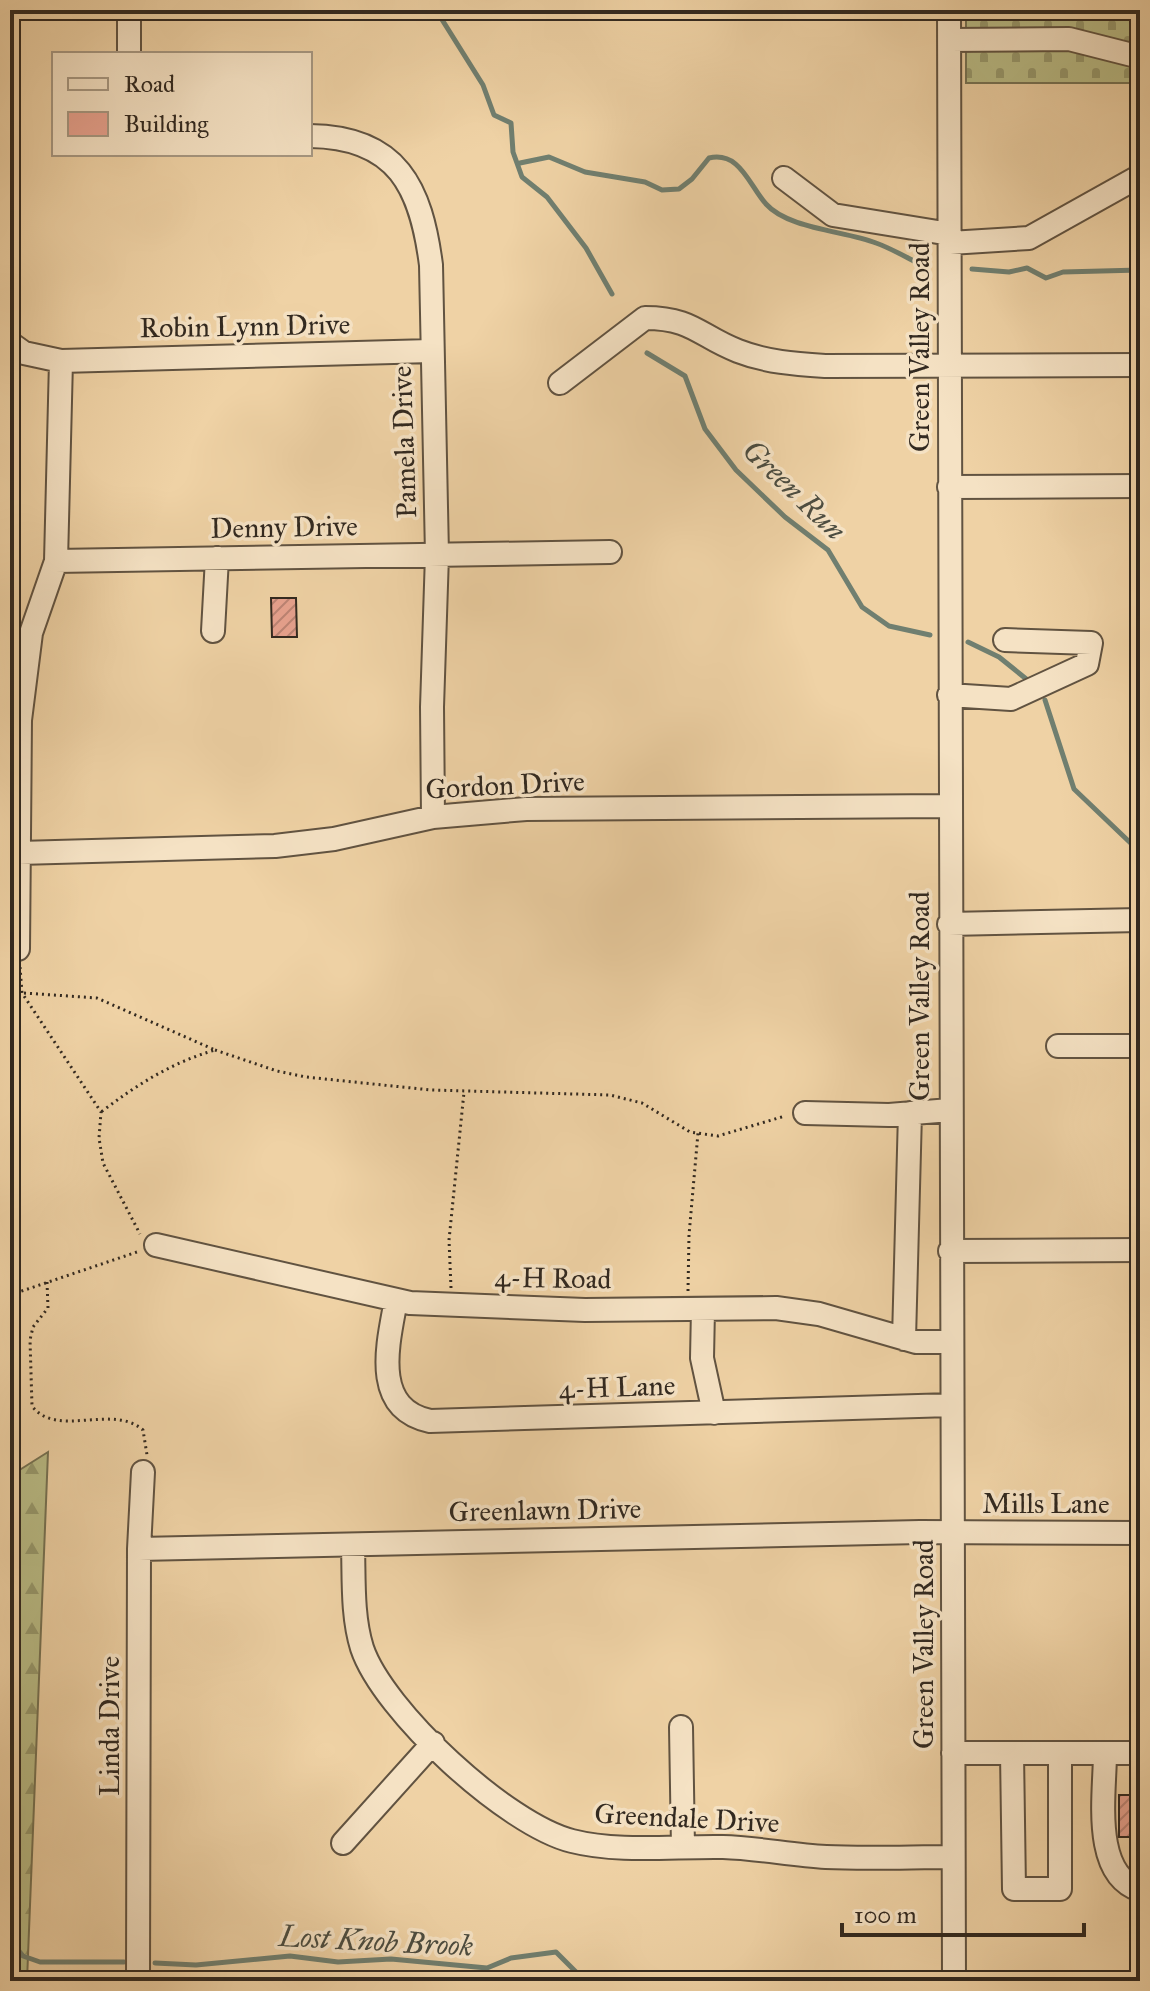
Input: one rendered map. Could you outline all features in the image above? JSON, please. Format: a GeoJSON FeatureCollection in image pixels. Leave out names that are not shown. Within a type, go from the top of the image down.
{"type":"FeatureCollection","features":[{"type":"Feature","properties":{"kind":"street"},"geometry":{"type":"LineString","coordinates":[[129,10],[129,52]]}},
{"type":"Feature","properties":{"kind":"street","name":"Green Valley Road"},"geometry":{"type":"LineString","coordinates":[[949,10],[954,1981]]}},
{"type":"Feature","properties":{"kind":"street"},"geometry":{"type":"LineString","coordinates":[[950,40],[1069,39],[1140,57]]}},
{"type":"Feature","properties":{"kind":"street","name":"Pamela Drive"},"geometry":{"type":"LineString","coordinates":[[312,136],[332,136],[383,156],[409,181],[423,215],[428,243],[437,555],[432,707],[433,817]]}},
{"type":"Feature","properties":{"kind":"street"},"geometry":{"type":"LineString","coordinates":[[784,178],[833,215],[950,239],[1029,238],[1140,176]]}},
{"type":"Feature","properties":{"kind":"street"},"geometry":{"type":"LineString","coordinates":[[560,383],[645,318],[690,323],[736,351],[775,362],[950,366],[1140,365]]}},
{"type":"Feature","properties":{"kind":"street"},"geometry":{"type":"LineString","coordinates":[[10,343],[24,353],[61,361],[56,561],[31,633],[24,678],[18,949]]}},
{"type":"Feature","properties":{"kind":"street","name":"Robin Lynn Drive"},"geometry":{"type":"LineString","coordinates":[[61,361],[431,351]]}},
{"type":"Feature","properties":{"kind":"street"},"geometry":{"type":"LineString","coordinates":[[949,487],[1140,486]]}},
{"type":"Feature","properties":{"kind":"street","name":"Denny Drive"},"geometry":{"type":"LineString","coordinates":[[56,561],[610,552]]}},
{"type":"Feature","properties":{"kind":"street"},"geometry":{"type":"LineString","coordinates":[[213,631],[217,558]]}},
{"type":"Feature","properties":{"kind":"street"},"geometry":{"type":"LineString","coordinates":[[949,695],[1011,699],[1087,664],[1091,643],[1005,640]]}},
{"type":"Feature","properties":{"kind":"street","name":"Gordon Drive"},"geometry":{"type":"LineString","coordinates":[[19,853],[275,846],[334,839],[433,817],[526,809],[949,806]]}},
{"type":"Feature","properties":{"kind":"street"},"geometry":{"type":"LineString","coordinates":[[949,924],[1140,920]]}},
{"type":"Feature","properties":{"kind":"street"},"geometry":{"type":"LineString","coordinates":[[1058,1046],[1140,1046]]}},
{"type":"Feature","properties":{"kind":"street"},"geometry":{"type":"LineString","coordinates":[[805,1113],[950,1110]]}},
{"type":"Feature","properties":{"kind":"street"},"geometry":{"type":"LineString","coordinates":[[904,1339],[910,1113]]}},
{"type":"Feature","properties":{"kind":"street","name":"4-H Road"},"geometry":{"type":"LineString","coordinates":[[156,1245],[396,1300],[456,1307],[776,1308],[819,1314],[904,1339],[952,1342]]}},
{"type":"Feature","properties":{"kind":"street"},"geometry":{"type":"LineString","coordinates":[[950,1251],[1140,1250]]}},
{"type":"Feature","properties":{"kind":"street","name":"4-H Lane"},"geometry":{"type":"LineString","coordinates":[[396,1300],[386,1357],[389,1384],[400,1406],[418,1418],[456,1423],[951,1405]]}},
{"type":"Feature","properties":{"kind":"street"},"geometry":{"type":"LineString","coordinates":[[703,1309],[702,1358],[714,1413]]}},
{"type":"Feature","properties":{"kind":"street","name":"Linda Drive"},"geometry":{"type":"LineString","coordinates":[[138,1981],[139,1549],[143,1472]]}},
{"type":"Feature","properties":{"kind":"street","name":"Mills Lane"},"geometry":{"type":"LineString","coordinates":[[952,1534],[1140,1533]]}},
{"type":"Feature","properties":{"kind":"street","name":"Greenlawn Drive"},"geometry":{"type":"LineString","coordinates":[[139,1549],[952,1534]]}},
{"type":"Feature","properties":{"kind":"street","name":"Greendale Drive"},"geometry":{"type":"LineString","coordinates":[[353,1546],[356,1618],[367,1662],[382,1688],[433,1743],[506,1807],[555,1835],[612,1846],[727,1847],[824,1857],[953,1857]]}},
{"type":"Feature","properties":{"kind":"street"},"geometry":{"type":"LineString","coordinates":[[681,1727],[683,1847]]}},
{"type":"Feature","properties":{"kind":"street"},"geometry":{"type":"LineString","coordinates":[[343,1843],[433,1743]]}},
{"type":"Feature","properties":{"kind":"street"},"geometry":{"type":"LineString","coordinates":[[953,1753],[1140,1753]]}},
{"type":"Feature","properties":{"kind":"street"},"geometry":{"type":"LineString","coordinates":[[1012,1753],[1014,1889],[1060,1889],[1060,1753]]}},
{"type":"Feature","properties":{"kind":"street"},"geometry":{"type":"LineString","coordinates":[[1105,1753],[1105,1833],[1111,1866],[1132,1887],[1140,1890]]}},
{"type":"Feature","properties":{"kind":"path"},"geometry":{"type":"LineString","coordinates":[[18,949],[22,993],[101,1112],[99,1138],[103,1163],[135,1230],[156,1245]]}},
{"type":"Feature","properties":{"kind":"path"},"geometry":{"type":"LineString","coordinates":[[22,993],[97,998],[215,1050],[277,1071],[306,1077],[464,1091],[610,1095],[642,1103],[673,1125],[718,1136],[777,1117],[805,1113]]}},
{"type":"Feature","properties":{"kind":"path"},"geometry":{"type":"LineString","coordinates":[[101,1112],[148,1077],[179,1061],[215,1050]]}},
{"type":"Feature","properties":{"kind":"path"},"geometry":{"type":"LineString","coordinates":[[456,1307],[449,1282],[449,1240],[464,1091]]}},
{"type":"Feature","properties":{"kind":"path"},"geometry":{"type":"LineString","coordinates":[[698,1133],[689,1235],[688,1296],[703,1309]]}},
{"type":"Feature","properties":{"kind":"path"},"geometry":{"type":"LineString","coordinates":[[10,1295],[156,1245]]}},
{"type":"Feature","properties":{"kind":"path"},"geometry":{"type":"LineString","coordinates":[[47,1282],[48,1308],[33,1327],[30,1340],[32,1406],[46,1418],[109,1419],[136,1425],[143,1430],[148,1446],[143,1472]]}},
{"type":"Feature","properties":{"kind":"green space"},"geometry":{"type":"Polygon","coordinates":[[[966,10],[1140,10],[1140,83],[966,83],[966,10]]]}},
{"type":"Feature","properties":{"kind":"green space"},"geometry":{"type":"Polygon","coordinates":[[[48,1452],[27,1981],[10,1981],[10,1476],[48,1452]]]}},
{"type":"Feature","properties":{"kind":"building"},"geometry":{"type":"Polygon","coordinates":[[[271,598],[296,598],[297,637],[272,637],[271,598]]]}},
{"type":"Feature","properties":{"kind":"building"},"geometry":{"type":"Polygon","coordinates":[[[1119,1795],[1140,1795],[1140,1837],[1119,1837],[1119,1795]]]}},
{"type":"Feature","properties":{"kind":"waterway","name":"Green Run"},"geometry":{"type":"LineString","coordinates":[[436,10],[483,85],[494,115],[511,123],[513,152],[522,177],[547,197],[586,248],[612,294]]}},
{"type":"Feature","properties":{"kind":"waterway"},"geometry":{"type":"LineString","coordinates":[[520,163],[549,157],[585,172],[645,182],[662,190],[679,189],[709,158],[720,157],[736,164],[766,204],[788,219],[876,243],[926,267]]}},
{"type":"Feature","properties":{"kind":"waterway"},"geometry":{"type":"LineString","coordinates":[[972,269],[1009,272],[1027,268],[1046,278],[1063,272],[1140,270]]}},
{"type":"Feature","properties":{"kind":"waterway","name":"Green Run"},"geometry":{"type":"LineString","coordinates":[[647,353],[685,376],[705,429],[736,470],[785,517],[828,550],[862,607],[889,626],[930,635]]}},
{"type":"Feature","properties":{"kind":"waterway","name":"Green Run"},"geometry":{"type":"LineString","coordinates":[[968,642],[999,657],[1030,682]]}},
{"type":"Feature","properties":{"kind":"waterway","name":"Green Run"},"geometry":{"type":"LineString","coordinates":[[1045,700],[1074,789],[1140,852]]}},
{"type":"Feature","properties":{"kind":"waterway"},"geometry":{"type":"LineString","coordinates":[[10,1350],[13,1375],[10,1378]]}},
{"type":"Feature","properties":{"kind":"waterway","name":"Lost Knob Brook"},"geometry":{"type":"LineString","coordinates":[[10,1940],[23,1956],[40,1962],[124,1962]]}},
{"type":"Feature","properties":{"kind":"waterway","name":"Lost Knob Brook"},"geometry":{"type":"LineString","coordinates":[[155,1963],[196,1965],[290,1956],[338,1962],[391,1959],[487,1968],[511,1958],[556,1952],[578,1974],[579,1981]]}}]}
